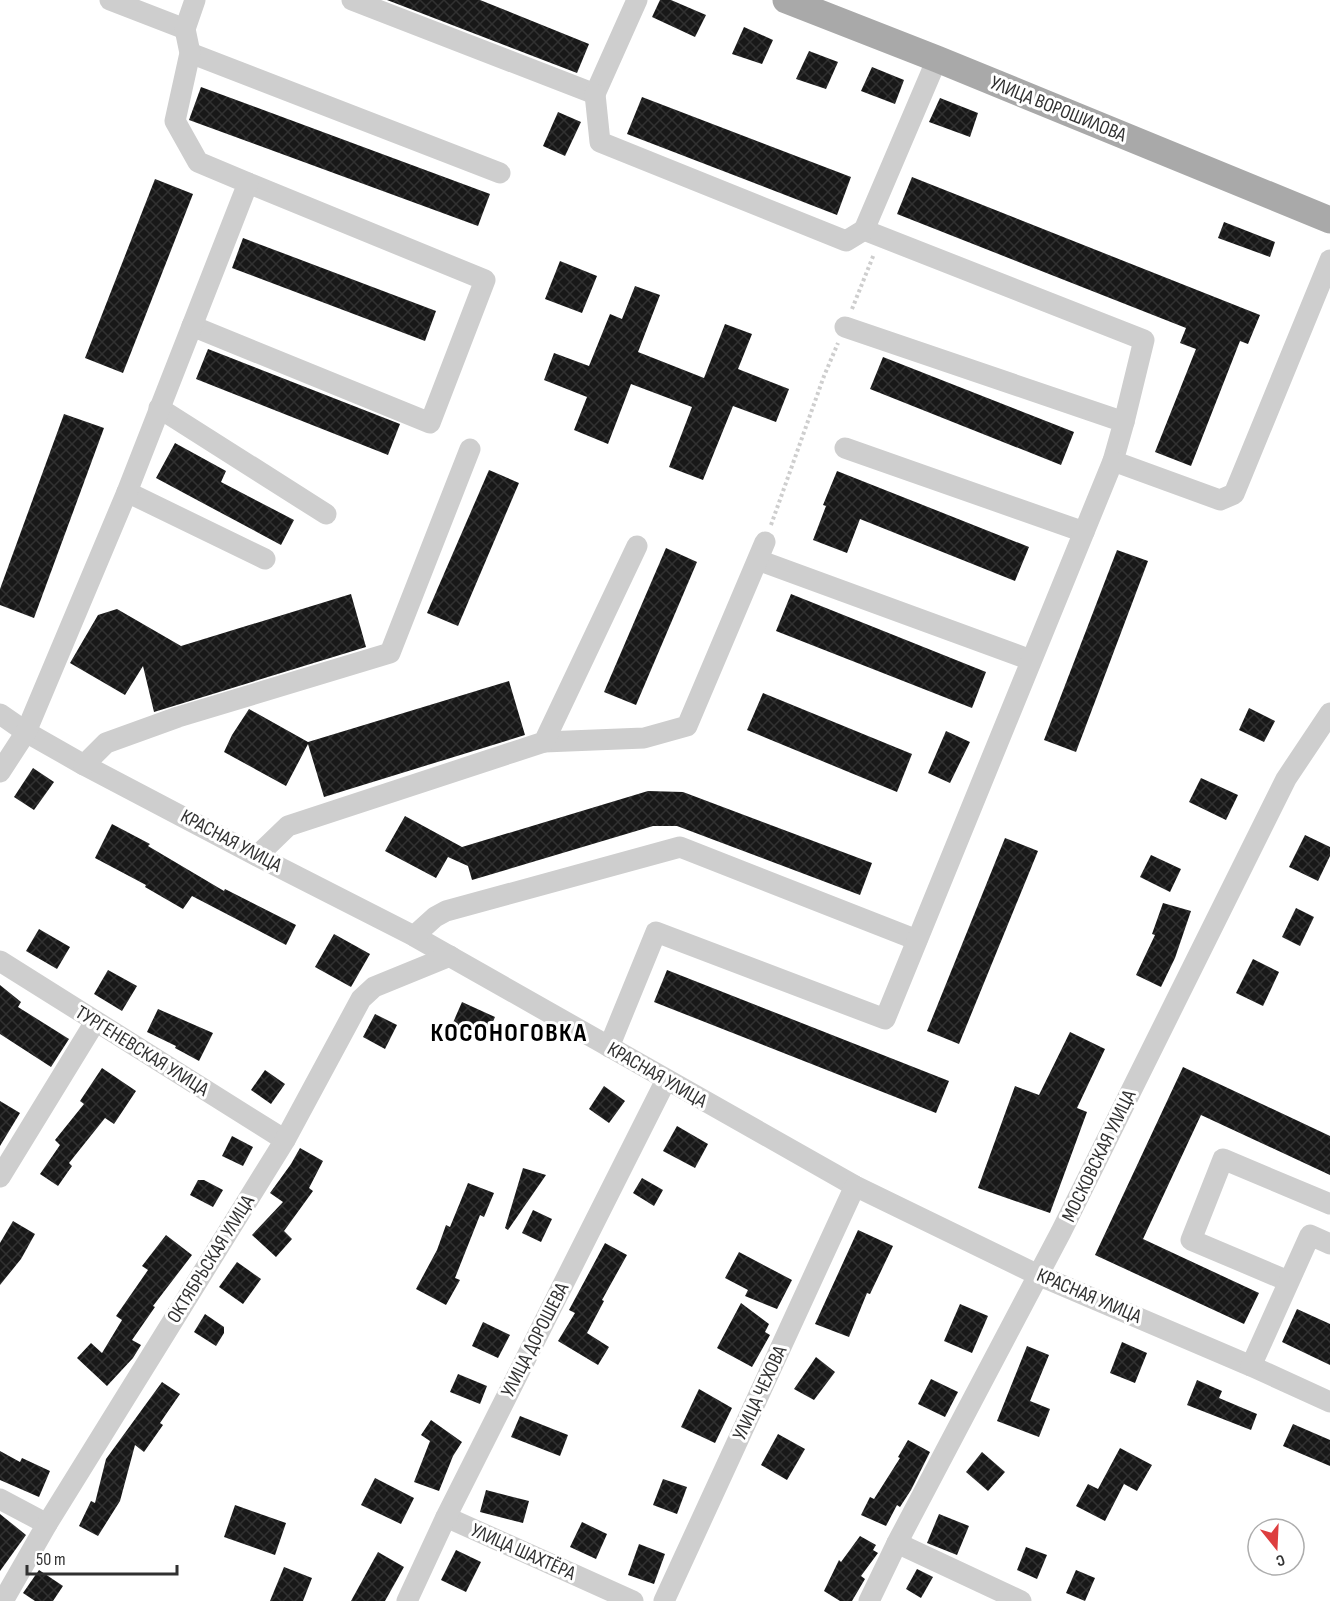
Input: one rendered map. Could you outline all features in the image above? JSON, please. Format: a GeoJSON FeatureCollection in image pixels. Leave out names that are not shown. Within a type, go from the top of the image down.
{"type":"FeatureCollection","features":[{"type":"Feature","properties":{"kind":"main road","name":"УЛИЦА ВОРОШИЛОВА"},"geometry":{"type":"LineString","coordinates":[[786,0],[937,59],[1330,220]]}},
{"type":"Feature","properties":{"kind":"street"},"geometry":{"type":"LineString","coordinates":[[110,0],[185,29]]}},
{"type":"Feature","properties":{"kind":"street"},"geometry":{"type":"LineString","coordinates":[[192,326],[430,423],[485,280],[198,162],[175,121],[189,53],[185,29],[195,0]]}},
{"type":"Feature","properties":{"kind":"street"},"geometry":{"type":"LineString","coordinates":[[352,0],[595,94]]}},
{"type":"Feature","properties":{"kind":"street"},"geometry":{"type":"LineString","coordinates":[[609,1047],[656,932],[885,1019],[1113,461],[1144,340],[872,233],[846,241],[600,142],[595,94],[638,0]]}},
{"type":"Feature","properties":{"kind":"street"},"geometry":{"type":"LineString","coordinates":[[189,53],[500,173]]}},
{"type":"Feature","properties":{"kind":"street"},"geometry":{"type":"LineString","coordinates":[[872,233],[937,59]]}},
{"type":"Feature","properties":{"kind":"street"},"geometry":{"type":"LineString","coordinates":[[0,772],[26,732],[127,492],[248,183]]}},
{"type":"Feature","properties":{"kind":"street"},"geometry":{"type":"LineString","coordinates":[[1113,461],[1220,500],[1234,494],[1330,260]]}},
{"type":"Feature","properties":{"kind":"street"},"geometry":{"type":"LineString","coordinates":[[842,334],[1124,422]]}},
{"type":"Feature","properties":{"kind":"street"},"geometry":{"type":"LineString","coordinates":[[159,408],[326,514]]}},
{"type":"Feature","properties":{"kind":"street"},"geometry":{"type":"LineString","coordinates":[[845,448],[1084,532]]}},
{"type":"Feature","properties":{"kind":"street"},"geometry":{"type":"LineString","coordinates":[[84,765],[106,743],[116,739],[178,717],[390,653],[470,449]]}},
{"type":"Feature","properties":{"kind":"street"},"geometry":{"type":"LineString","coordinates":[[127,492],[265,559]]}},
{"type":"Feature","properties":{"kind":"street"},"geometry":{"type":"LineString","coordinates":[[544,741],[637,546]]}},
{"type":"Feature","properties":{"kind":"street"},"geometry":{"type":"LineString","coordinates":[[257,856],[288,826],[544,741],[644,738],[687,726],[761,551],[1031,660]]}},
{"type":"Feature","properties":{"kind":"street","name":"МОСКОВСКАЯ УЛИЦА"},"geometry":{"type":"LineString","coordinates":[[869,1601],[897,1543],[1038,1275],[1286,779],[1330,713]]}},
{"type":"Feature","properties":{"kind":"street","name":"КРАСНАЯ УЛИЦА"},"geometry":{"type":"LineString","coordinates":[[0,714],[26,732],[84,765],[414,936],[855,1186],[1038,1275],[1330,1402]]}},
{"type":"Feature","properties":{"kind":"street"},"geometry":{"type":"LineString","coordinates":[[414,936],[435,917],[446,911],[680,847],[917,940]]}},
{"type":"Feature","properties":{"kind":"street","name":"ОКТЯБРЬСКАЯ УЛИЦА"},"geometry":{"type":"LineString","coordinates":[[3,1601],[47,1524],[285,1140],[361,999],[367,992],[383,983],[450,956]]}},
{"type":"Feature","properties":{"kind":"street","name":"ТУРГЕНЕВСКАЯ УЛИЦА"},"geometry":{"type":"LineString","coordinates":[[0,961],[285,1140]]}},
{"type":"Feature","properties":{"kind":"street"},"geometry":{"type":"LineString","coordinates":[[0,1177],[96,1022]]}},
{"type":"Feature","properties":{"kind":"street","name":"УЛИЦА ДОРОШЕВА"},"geometry":{"type":"LineString","coordinates":[[407,1601],[446,1517],[666,1080]]}},
{"type":"Feature","properties":{"kind":"street"},"geometry":{"type":"LineString","coordinates":[[1288,1281],[1191,1240],[1223,1159],[1330,1204]]}},
{"type":"Feature","properties":{"kind":"street","name":"УЛИЦА ЧЕХОВА"},"geometry":{"type":"LineString","coordinates":[[664,1601],[855,1186]]}},
{"type":"Feature","properties":{"kind":"street"},"geometry":{"type":"LineString","coordinates":[[1251,1366],[1310,1235],[1330,1244]]}},
{"type":"Feature","properties":{"kind":"street"},"geometry":{"type":"LineString","coordinates":[[0,1499],[47,1524]]}},
{"type":"Feature","properties":{"kind":"street","name":"УЛИЦА ШАХТЁРА"},"geometry":{"type":"LineString","coordinates":[[446,1517],[633,1601]]}},
{"type":"Feature","properties":{"kind":"street"},"geometry":{"type":"LineString","coordinates":[[897,1543],[1021,1601]]}},
{"type":"Feature","properties":{"kind":"path"},"geometry":{"type":"LineString","coordinates":[[761,551],[824,376],[842,334],[872,233]]}},
{"type":"Feature","properties":{"kind":"building"},"geometry":{"type":"Polygon","coordinates":[[[387,0],[480,0],[589,44],[577,73],[387,0]]]}},
{"type":"Feature","properties":{"kind":"building"},"geometry":{"type":"Polygon","coordinates":[[[660,0],[671,0],[706,15],[695,37],[652,17],[660,0]]]}},
{"type":"Feature","properties":{"kind":"building"},"geometry":{"type":"Polygon","coordinates":[[[744,27],[773,40],[762,64],[732,54],[744,27]]]}},
{"type":"Feature","properties":{"kind":"building"},"geometry":{"type":"Polygon","coordinates":[[[809,51],[838,62],[826,89],[796,79],[809,51]]]}},
{"type":"Feature","properties":{"kind":"building"},"geometry":{"type":"Polygon","coordinates":[[[872,67],[904,80],[895,104],[861,91],[872,67]]]}},
{"type":"Feature","properties":{"kind":"building"},"geometry":{"type":"Polygon","coordinates":[[[201,87],[490,194],[478,226],[189,120],[201,87]]]}},
{"type":"Feature","properties":{"kind":"building"},"geometry":{"type":"Polygon","coordinates":[[[642,97],[851,177],[837,215],[627,134],[642,97]]]}},
{"type":"Feature","properties":{"kind":"building"},"geometry":{"type":"Polygon","coordinates":[[[940,98],[978,113],[970,137],[929,122],[940,98]]]}},
{"type":"Feature","properties":{"kind":"building"},"geometry":{"type":"Polygon","coordinates":[[[558,112],[581,122],[565,156],[543,146],[558,112]]]}},
{"type":"Feature","properties":{"kind":"building"},"geometry":{"type":"Polygon","coordinates":[[[912,177],[1260,315],[1248,344],[1240,341],[1191,466],[1155,452],[1196,349],[1180,343],[1186,328],[897,214],[912,177]]]}},
{"type":"Feature","properties":{"kind":"building"},"geometry":{"type":"Polygon","coordinates":[[[155,179],[193,194],[123,373],[85,358],[155,179]]]}},
{"type":"Feature","properties":{"kind":"building"},"geometry":{"type":"Polygon","coordinates":[[[1224,222],[1275,242],[1270,257],[1218,238],[1224,222]]]}},
{"type":"Feature","properties":{"kind":"building"},"geometry":{"type":"Polygon","coordinates":[[[243,238],[436,311],[425,341],[232,268],[243,238]]]}},
{"type":"Feature","properties":{"kind":"building"},"geometry":{"type":"Polygon","coordinates":[[[560,261],[597,276],[582,313],[545,299],[560,261]]]}},
{"type":"Feature","properties":{"kind":"building"},"geometry":{"type":"Polygon","coordinates":[[[635,286],[660,295],[638,352],[704,378],[725,324],[752,334],[738,369],[789,389],[776,422],[733,406],[703,480],[669,467],[692,407],[631,384],[608,444],[574,430],[587,397],[544,380],[554,353],[589,366],[610,314],[622,319],[635,286]]]}},
{"type":"Feature","properties":{"kind":"building"},"geometry":{"type":"Polygon","coordinates":[[[208,349],[400,424],[388,455],[196,379],[208,349]]]}},
{"type":"Feature","properties":{"kind":"building"},"geometry":{"type":"Polygon","coordinates":[[[883,357],[1074,432],[1061,465],[870,389],[883,357]]]}},
{"type":"Feature","properties":{"kind":"building"},"geometry":{"type":"Polygon","coordinates":[[[64,414],[104,428],[34,618],[0,605],[0,589],[64,414]]]}},
{"type":"Feature","properties":{"kind":"building"},"geometry":{"type":"Polygon","coordinates":[[[175,443],[226,471],[221,482],[294,520],[281,545],[156,478],[175,443]]]}},
{"type":"Feature","properties":{"kind":"building"},"geometry":{"type":"Polygon","coordinates":[[[489,470],[519,483],[458,626],[427,613],[489,470]]]}},
{"type":"Feature","properties":{"kind":"building"},"geometry":{"type":"Polygon","coordinates":[[[837,471],[1029,547],[1015,581],[860,519],[847,553],[813,540],[826,506],[823,505],[837,471]]]}},
{"type":"Feature","properties":{"kind":"building"},"geometry":{"type":"Polygon","coordinates":[[[666,548],[697,562],[636,705],[604,692],[666,548]]]}},
{"type":"Feature","properties":{"kind":"building"},"geometry":{"type":"Polygon","coordinates":[[[1117,550],[1148,561],[1076,752],[1044,740],[1117,550]]]}},
{"type":"Feature","properties":{"kind":"building"},"geometry":{"type":"Polygon","coordinates":[[[351,594],[366,647],[154,712],[143,666],[125,695],[70,663],[98,615],[117,609],[181,646],[351,594]]]}},
{"type":"Feature","properties":{"kind":"building"},"geometry":{"type":"Polygon","coordinates":[[[791,594],[986,672],[972,708],[776,631],[791,594]]]}},
{"type":"Feature","properties":{"kind":"building"},"geometry":{"type":"Polygon","coordinates":[[[509,681],[525,735],[324,797],[308,744],[286,786],[224,752],[249,709],[308,742],[509,681]]]}},
{"type":"Feature","properties":{"kind":"building"},"geometry":{"type":"Polygon","coordinates":[[[763,693],[912,754],[897,792],[747,730],[763,693]]]}},
{"type":"Feature","properties":{"kind":"building"},"geometry":{"type":"Polygon","coordinates":[[[1249,708],[1275,721],[1264,742],[1239,730],[1249,708]]]}},
{"type":"Feature","properties":{"kind":"building"},"geometry":{"type":"Polygon","coordinates":[[[946,731],[970,742],[950,783],[928,773],[946,731]]]}},
{"type":"Feature","properties":{"kind":"building"},"geometry":{"type":"Polygon","coordinates":[[[33,768],[54,782],[34,810],[14,797],[33,768]]]}},
{"type":"Feature","properties":{"kind":"building"},"geometry":{"type":"Polygon","coordinates":[[[1201,778],[1238,795],[1226,820],[1189,802],[1201,778]]]}},
{"type":"Feature","properties":{"kind":"building"},"geometry":{"type":"Polygon","coordinates":[[[648,791],[683,792],[872,863],[860,895],[677,826],[653,826],[472,880],[468,866],[448,857],[436,878],[385,851],[405,816],[462,847],[648,791]]]}},
{"type":"Feature","properties":{"kind":"building"},"geometry":{"type":"Polygon","coordinates":[[[112,824],[150,844],[148,846],[224,891],[225,889],[296,925],[286,945],[192,896],[183,909],[145,887],[146,885],[95,858],[112,824]]]}},
{"type":"Feature","properties":{"kind":"building"},"geometry":{"type":"Polygon","coordinates":[[[1305,835],[1330,847],[1330,856],[1318,881],[1289,867],[1305,835]]]}},
{"type":"Feature","properties":{"kind":"building"},"geometry":{"type":"Polygon","coordinates":[[[1005,838],[1038,851],[959,1044],[927,1031],[1005,838]]]}},
{"type":"Feature","properties":{"kind":"building"},"geometry":{"type":"Polygon","coordinates":[[[1151,855],[1181,869],[1170,892],[1140,877],[1151,855]]]}},
{"type":"Feature","properties":{"kind":"building"},"geometry":{"type":"Polygon","coordinates":[[[1163,903],[1191,911],[1175,958],[1161,987],[1136,975],[1155,935],[1152,934],[1163,903]]]}},
{"type":"Feature","properties":{"kind":"building"},"geometry":{"type":"Polygon","coordinates":[[[1296,908],[1314,917],[1300,946],[1282,937],[1296,908]]]}},
{"type":"Feature","properties":{"kind":"building"},"geometry":{"type":"Polygon","coordinates":[[[39,929],[70,947],[57,969],[26,951],[39,929]]]}},
{"type":"Feature","properties":{"kind":"building"},"geometry":{"type":"Polygon","coordinates":[[[334,934],[370,954],[351,987],[315,967],[334,934]]]}},
{"type":"Feature","properties":{"kind":"building"},"geometry":{"type":"Polygon","coordinates":[[[1253,959],[1279,972],[1263,1006],[1236,993],[1253,959]]]}},
{"type":"Feature","properties":{"kind":"building"},"geometry":{"type":"Polygon","coordinates":[[[108,970],[137,986],[122,1011],[94,994],[108,970]]]}},
{"type":"Feature","properties":{"kind":"building"},"geometry":{"type":"Polygon","coordinates":[[[667,970],[949,1081],[936,1113],[654,1002],[667,970]]]}},
{"type":"Feature","properties":{"kind":"building"},"geometry":{"type":"Polygon","coordinates":[[[0,985],[21,1002],[18,1007],[69,1039],[51,1067],[0,1034],[0,985]]]}},
{"type":"Feature","properties":{"kind":"building"},"geometry":{"type":"Polygon","coordinates":[[[462,1002],[495,1017],[485,1040],[452,1025],[462,1002]]]}},
{"type":"Feature","properties":{"kind":"building"},"geometry":{"type":"Polygon","coordinates":[[[158,1009],[213,1033],[199,1061],[175,1048],[176,1046],[147,1032],[158,1009]]]}},
{"type":"Feature","properties":{"kind":"building"},"geometry":{"type":"Polygon","coordinates":[[[375,1014],[397,1025],[385,1049],[363,1037],[375,1014]]]}},
{"type":"Feature","properties":{"kind":"building"},"geometry":{"type":"Polygon","coordinates":[[[1070,1032],[1105,1049],[1077,1108],[1087,1112],[1050,1213],[978,1188],[1015,1086],[1039,1095],[1070,1032]]]}},
{"type":"Feature","properties":{"kind":"building"},"geometry":{"type":"Polygon","coordinates":[[[1183,1067],[1330,1136],[1330,1175],[1201,1115],[1143,1239],[1259,1293],[1244,1324],[1095,1255],[1183,1067]]]}},
{"type":"Feature","properties":{"kind":"building"},"geometry":{"type":"Polygon","coordinates":[[[102,1068],[136,1091],[114,1124],[105,1118],[69,1163],[72,1166],[58,1186],[40,1174],[60,1145],[55,1140],[84,1104],[80,1101],[102,1068]]]}},
{"type":"Feature","properties":{"kind":"building"},"geometry":{"type":"Polygon","coordinates":[[[265,1070],[285,1084],[271,1104],[251,1090],[265,1070]]]}},
{"type":"Feature","properties":{"kind":"building"},"geometry":{"type":"Polygon","coordinates":[[[604,1086],[625,1101],[609,1123],[589,1109],[604,1086]]]}},
{"type":"Feature","properties":{"kind":"building"},"geometry":{"type":"Polygon","coordinates":[[[0,1101],[20,1113],[0,1146],[0,1101]]]}},
{"type":"Feature","properties":{"kind":"building"},"geometry":{"type":"Polygon","coordinates":[[[677,1126],[708,1144],[695,1168],[663,1151],[677,1126]]]}},
{"type":"Feature","properties":{"kind":"building"},"geometry":{"type":"Polygon","coordinates":[[[232,1136],[253,1147],[243,1166],[222,1156],[232,1136]]]}},
{"type":"Feature","properties":{"kind":"building"},"geometry":{"type":"Polygon","coordinates":[[[300,1148],[323,1161],[309,1188],[313,1191],[284,1231],[292,1239],[276,1257],[252,1235],[283,1202],[270,1193],[300,1148]]]}},
{"type":"Feature","properties":{"kind":"building"},"geometry":{"type":"Polygon","coordinates":[[[523,1168],[546,1175],[508,1230],[505,1228],[523,1168]]]}},
{"type":"Feature","properties":{"kind":"building"},"geometry":{"type":"Polygon","coordinates":[[[642,1178],[663,1190],[654,1206],[633,1193],[642,1178]]]}},
{"type":"Feature","properties":{"kind":"building"},"geometry":{"type":"Polygon","coordinates":[[[198,1180],[204,1180],[223,1190],[213,1207],[190,1195],[198,1180]]]}},
{"type":"Feature","properties":{"kind":"building"},"geometry":{"type":"Polygon","coordinates":[[[468,1183],[494,1193],[484,1217],[480,1215],[455,1278],[460,1280],[446,1305],[416,1289],[437,1250],[446,1225],[450,1227],[468,1183]]]}},
{"type":"Feature","properties":{"kind":"building"},"geometry":{"type":"Polygon","coordinates":[[[533,1210],[552,1219],[541,1242],[522,1233],[533,1210]]]}},
{"type":"Feature","properties":{"kind":"building"},"geometry":{"type":"Polygon","coordinates":[[[13,1221],[35,1234],[21,1259],[0,1285],[0,1243],[13,1221]]]}},
{"type":"Feature","properties":{"kind":"building"},"geometry":{"type":"Polygon","coordinates":[[[858,1230],[893,1246],[870,1294],[867,1293],[849,1337],[815,1324],[858,1230]]]}},
{"type":"Feature","properties":{"kind":"building"},"geometry":{"type":"Polygon","coordinates":[[[166,1235],[192,1255],[153,1306],[155,1307],[132,1340],[141,1345],[133,1358],[107,1386],[77,1358],[91,1343],[102,1353],[122,1320],[116,1316],[148,1270],[142,1266],[166,1235]]]}},
{"type":"Feature","properties":{"kind":"building"},"geometry":{"type":"Polygon","coordinates":[[[605,1243],[627,1255],[587,1333],[609,1347],[598,1365],[558,1341],[575,1313],[569,1310],[605,1243]]]}},
{"type":"Feature","properties":{"kind":"building"},"geometry":{"type":"Polygon","coordinates":[[[739,1252],[792,1280],[777,1309],[745,1296],[748,1290],[725,1278],[739,1252]]]}},
{"type":"Feature","properties":{"kind":"building"},"geometry":{"type":"Polygon","coordinates":[[[237,1262],[261,1279],[243,1304],[219,1287],[237,1262]]]}},
{"type":"Feature","properties":{"kind":"building"},"geometry":{"type":"Polygon","coordinates":[[[741,1303],[769,1324],[765,1332],[770,1335],[752,1367],[717,1348],[741,1303]]]}},
{"type":"Feature","properties":{"kind":"building"},"geometry":{"type":"Polygon","coordinates":[[[960,1304],[988,1316],[972,1353],[944,1341],[960,1304]]]}},
{"type":"Feature","properties":{"kind":"building"},"geometry":{"type":"Polygon","coordinates":[[[1297,1309],[1330,1324],[1330,1365],[1282,1342],[1297,1309]]]}},
{"type":"Feature","properties":{"kind":"building"},"geometry":{"type":"Polygon","coordinates":[[[205,1314],[224,1327],[224,1333],[216,1346],[194,1332],[205,1314]]]}},
{"type":"Feature","properties":{"kind":"building"},"geometry":{"type":"Polygon","coordinates":[[[483,1322],[510,1335],[498,1358],[472,1346],[483,1322]]]}},
{"type":"Feature","properties":{"kind":"building"},"geometry":{"type":"Polygon","coordinates":[[[1122,1342],[1147,1353],[1135,1383],[1110,1373],[1122,1342]]]}},
{"type":"Feature","properties":{"kind":"building"},"geometry":{"type":"Polygon","coordinates":[[[1027,1346],[1049,1355],[1030,1401],[1050,1409],[1039,1437],[997,1421],[1027,1346]]]}},
{"type":"Feature","properties":{"kind":"building"},"geometry":{"type":"Polygon","coordinates":[[[816,1357],[835,1372],[814,1400],[794,1389],[816,1357]]]}},
{"type":"Feature","properties":{"kind":"building"},"geometry":{"type":"Polygon","coordinates":[[[458,1374],[487,1386],[480,1404],[450,1392],[458,1374]]]}},
{"type":"Feature","properties":{"kind":"building"},"geometry":{"type":"Polygon","coordinates":[[[931,1379],[958,1392],[945,1417],[918,1404],[931,1379]]]}},
{"type":"Feature","properties":{"kind":"building"},"geometry":{"type":"Polygon","coordinates":[[[1197,1380],[1222,1391],[1219,1398],[1257,1414],[1251,1430],[1187,1405],[1197,1380]]]}},
{"type":"Feature","properties":{"kind":"building"},"geometry":{"type":"Polygon","coordinates":[[[162,1382],[180,1394],[160,1423],[163,1425],[144,1452],[135,1445],[120,1501],[98,1536],[79,1526],[91,1501],[95,1503],[106,1459],[162,1382]]]}},
{"type":"Feature","properties":{"kind":"building"},"geometry":{"type":"Polygon","coordinates":[[[699,1389],[732,1408],[715,1443],[681,1427],[699,1389]]]}},
{"type":"Feature","properties":{"kind":"building"},"geometry":{"type":"Polygon","coordinates":[[[520,1416],[568,1435],[560,1456],[511,1437],[520,1416]]]}},
{"type":"Feature","properties":{"kind":"building"},"geometry":{"type":"Polygon","coordinates":[[[431,1420],[462,1442],[453,1456],[439,1491],[414,1482],[430,1441],[421,1435],[431,1420]]]}},
{"type":"Feature","properties":{"kind":"building"},"geometry":{"type":"Polygon","coordinates":[[[1293,1424],[1330,1440],[1330,1466],[1283,1446],[1293,1424]]]}},
{"type":"Feature","properties":{"kind":"building"},"geometry":{"type":"Polygon","coordinates":[[[778,1434],[805,1449],[787,1480],[761,1465],[778,1434]]]}},
{"type":"Feature","properties":{"kind":"building"},"geometry":{"type":"Polygon","coordinates":[[[908,1440],[930,1452],[911,1490],[900,1507],[897,1505],[886,1526],[861,1515],[870,1497],[874,1499],[900,1458],[898,1457],[908,1440]]]}},
{"type":"Feature","properties":{"kind":"building"},"geometry":{"type":"Polygon","coordinates":[[[1120,1448],[1152,1465],[1137,1491],[1124,1484],[1105,1521],[1076,1506],[1088,1484],[1098,1489],[1120,1448]]]}},
{"type":"Feature","properties":{"kind":"building"},"geometry":{"type":"Polygon","coordinates":[[[0,1451],[20,1462],[22,1458],[50,1471],[39,1497],[0,1480],[0,1451]]]}},
{"type":"Feature","properties":{"kind":"building"},"geometry":{"type":"Polygon","coordinates":[[[982,1452],[1005,1472],[988,1491],[966,1472],[982,1452]]]}},
{"type":"Feature","properties":{"kind":"building"},"geometry":{"type":"Polygon","coordinates":[[[375,1478],[414,1498],[401,1524],[361,1505],[375,1478]]]}},
{"type":"Feature","properties":{"kind":"building"},"geometry":{"type":"Polygon","coordinates":[[[663,1479],[687,1487],[677,1514],[653,1505],[663,1479]]]}},
{"type":"Feature","properties":{"kind":"building"},"geometry":{"type":"Polygon","coordinates":[[[486,1490],[529,1501],[523,1523],[480,1512],[486,1490]]]}},
{"type":"Feature","properties":{"kind":"building"},"geometry":{"type":"Polygon","coordinates":[[[235,1505],[286,1523],[275,1555],[224,1537],[235,1505]]]}},
{"type":"Feature","properties":{"kind":"building"},"geometry":{"type":"Polygon","coordinates":[[[0,1514],[26,1535],[0,1571],[0,1514]]]}},
{"type":"Feature","properties":{"kind":"building"},"geometry":{"type":"Polygon","coordinates":[[[939,1514],[969,1526],[957,1555],[927,1543],[939,1514]]]}},
{"type":"Feature","properties":{"kind":"building"},"geometry":{"type":"Polygon","coordinates":[[[582,1522],[607,1534],[596,1559],[570,1547],[582,1522]]]}},
{"type":"Feature","properties":{"kind":"building"},"geometry":{"type":"Polygon","coordinates":[[[860,1536],[876,1545],[873,1550],[878,1553],[861,1576],[865,1579],[852,1601],[840,1601],[824,1591],[839,1560],[841,1562],[860,1536]]]}},
{"type":"Feature","properties":{"kind":"building"},"geometry":{"type":"Polygon","coordinates":[[[639,1544],[665,1554],[654,1584],[628,1575],[639,1544]]]}},
{"type":"Feature","properties":{"kind":"building"},"geometry":{"type":"Polygon","coordinates":[[[1026,1547],[1047,1555],[1037,1579],[1017,1570],[1026,1547]]]}},
{"type":"Feature","properties":{"kind":"building"},"geometry":{"type":"Polygon","coordinates":[[[456,1550],[481,1562],[466,1592],[441,1580],[456,1550]]]}},
{"type":"Feature","properties":{"kind":"building"},"geometry":{"type":"Polygon","coordinates":[[[378,1552],[404,1567],[385,1601],[351,1601],[378,1552]]]}},
{"type":"Feature","properties":{"kind":"building"},"geometry":{"type":"Polygon","coordinates":[[[284,1567],[312,1578],[303,1601],[270,1601],[284,1567]]]}},
{"type":"Feature","properties":{"kind":"building"},"geometry":{"type":"Polygon","coordinates":[[[917,1569],[933,1577],[921,1598],[906,1589],[917,1569]]]}},
{"type":"Feature","properties":{"kind":"building"},"geometry":{"type":"Polygon","coordinates":[[[39,1570],[63,1586],[53,1601],[35,1601],[23,1593],[39,1570]]]}},
{"type":"Feature","properties":{"kind":"building"},"geometry":{"type":"Polygon","coordinates":[[[1076,1570],[1095,1578],[1085,1601],[1066,1593],[1076,1570]]]}},
{"type":"Feature","properties":{"kind":"district","name":"КОСОНОГОВКА"},"geometry":{"type":"Point","coordinates":[509,1033]}}]}
